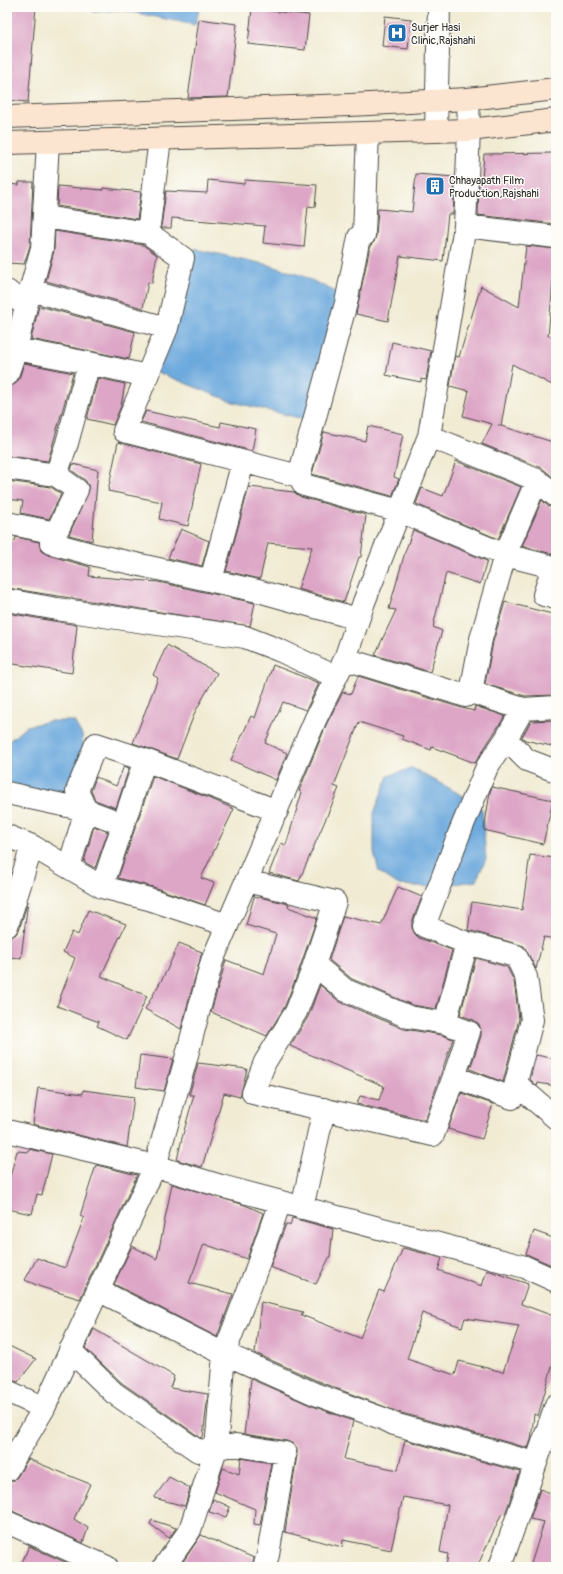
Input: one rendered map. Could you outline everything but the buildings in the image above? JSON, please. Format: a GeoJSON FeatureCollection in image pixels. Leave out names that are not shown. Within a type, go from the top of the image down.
{"type":"FeatureCollection","features":[{"type":"Feature","properties":{"kind":"street"},"geometry":{"type":"LineString","coordinates":[[436,131],[438,100],[439,7]]}},
{"type":"Feature","properties":{"kind":"street"},"geometry":{"type":"LineString","coordinates":[[7,117],[350,105],[468,98],[556,89]]}},
{"type":"Feature","properties":{"kind":"street"},"geometry":{"type":"LineString","coordinates":[[7,1470],[44,1408],[155,1166],[212,961],[316,718],[340,668],[429,436],[465,226],[469,130],[468,98]]}},
{"type":"Feature","properties":{"kind":"street"},"geometry":{"type":"LineString","coordinates":[[7,143],[469,130],[556,120]]}},
{"type":"Feature","properties":{"kind":"street"},"geometry":{"type":"LineString","coordinates":[[368,133],[364,235],[358,237],[346,303],[299,476],[304,485],[400,511],[505,555],[552,567],[544,595],[556,598]]}},
{"type":"Feature","properties":{"kind":"street"},"geometry":{"type":"LineString","coordinates":[[148,233],[160,139]]}},
{"type":"Feature","properties":{"kind":"street"},"geometry":{"type":"LineString","coordinates":[[7,375],[16,350],[28,298],[42,248],[48,142]]}},
{"type":"Feature","properties":{"kind":"street"},"geometry":{"type":"LineString","coordinates":[[44,217],[148,233],[183,258],[167,328],[124,432],[299,476]]}},
{"type":"Feature","properties":{"kind":"street"},"geometry":{"type":"LineString","coordinates":[[465,226],[556,237]]}},
{"type":"Feature","properties":{"kind":"street"},"geometry":{"type":"LineString","coordinates":[[7,290],[28,298],[167,328]]}},
{"type":"Feature","properties":{"kind":"street"},"geometry":{"type":"LineString","coordinates":[[16,350],[89,362],[147,376]]}},
{"type":"Feature","properties":{"kind":"street"},"geometry":{"type":"LineString","coordinates":[[56,475],[67,443],[89,362]]}},
{"type":"Feature","properties":{"kind":"street"},"geometry":{"type":"LineString","coordinates":[[429,436],[546,478],[556,496]]}},
{"type":"Feature","properties":{"kind":"street"},"geometry":{"type":"LineString","coordinates":[[211,580],[243,462]]}},
{"type":"Feature","properties":{"kind":"street"},"geometry":{"type":"LineString","coordinates":[[7,468],[56,475],[77,490],[51,543],[95,555],[258,591],[358,619]]}},
{"type":"Feature","properties":{"kind":"street"},"geometry":{"type":"LineString","coordinates":[[7,600],[57,609],[245,637],[281,651],[340,668],[466,696],[471,692],[481,639],[505,555],[546,478]]}},
{"type":"Feature","properties":{"kind":"street"},"geometry":{"type":"LineString","coordinates":[[7,523],[56,533]]}},
{"type":"Feature","properties":{"kind":"street"},"geometry":{"type":"LineString","coordinates":[[471,692],[523,709],[556,707]]}},
{"type":"Feature","properties":{"kind":"street"},"geometry":{"type":"LineString","coordinates":[[454,1077],[512,1098],[532,1020],[526,977],[516,956],[468,943],[424,926],[459,834],[487,767],[506,739],[523,709]]}},
{"type":"Feature","properties":{"kind":"street"},"geometry":{"type":"LineString","coordinates":[[506,739],[527,760],[556,771]]}},
{"type":"Feature","properties":{"kind":"street"},"geometry":{"type":"LineString","coordinates":[[69,867],[86,810],[77,791],[96,744],[145,760],[276,810]]}},
{"type":"Feature","properties":{"kind":"street"},"geometry":{"type":"LineString","coordinates":[[102,887],[145,760]]}},
{"type":"Feature","properties":{"kind":"street"},"geometry":{"type":"LineString","coordinates":[[7,793],[86,810],[123,824]]}},
{"type":"Feature","properties":{"kind":"street"},"geometry":{"type":"LineString","coordinates":[[7,836],[32,846],[102,887],[149,899],[227,925]]}},
{"type":"Feature","properties":{"kind":"street"},"geometry":{"type":"LineString","coordinates":[[7,926],[32,846]]}},
{"type":"Feature","properties":{"kind":"street"},"geometry":{"type":"LineString","coordinates":[[246,881],[335,902],[296,1012],[265,1062],[253,1093],[433,1135],[469,1032],[445,1023],[409,1016],[345,990],[314,964]]}},
{"type":"Feature","properties":{"kind":"street"},"geometry":{"type":"LineString","coordinates":[[445,1023],[468,943]]}},
{"type":"Feature","properties":{"kind":"street"},"geometry":{"type":"LineString","coordinates":[[516,1084],[556,1118]]}},
{"type":"Feature","properties":{"kind":"street"},"geometry":{"type":"LineString","coordinates":[[302,1208],[324,1109]]}},
{"type":"Feature","properties":{"kind":"street"},"geometry":{"type":"LineString","coordinates":[[7,1130],[155,1166],[280,1202],[525,1267],[556,1281]]}},
{"type":"Feature","properties":{"kind":"street"},"geometry":{"type":"LineString","coordinates":[[164,1567],[190,1530],[216,1449],[221,1352],[255,1273],[280,1202]]}},
{"type":"Feature","properties":{"kind":"street"},"geometry":{"type":"LineString","coordinates":[[98,1290],[221,1352],[315,1394],[394,1424],[535,1463]]}},
{"type":"Feature","properties":{"kind":"street"},"geometry":{"type":"LineString","coordinates":[[70,1350],[114,1393],[184,1442],[198,1450],[216,1449],[236,1445],[285,1453],[268,1554],[264,1567]]}},
{"type":"Feature","properties":{"kind":"street"},"geometry":{"type":"LineString","coordinates":[[7,1392],[44,1408]]}},
{"type":"Feature","properties":{"kind":"street"},"geometry":{"type":"LineString","coordinates":[[500,1567],[556,1405]]}},
{"type":"Feature","properties":{"kind":"street"},"geometry":{"type":"LineString","coordinates":[[7,1522],[107,1567]]}},
{"type":"Feature","properties":{"kind":"water"},"geometry":{"type":"Polygon","coordinates":[[[84,7],[200,7],[195,25],[122,10],[95,12],[84,7]]]}},
{"type":"Feature","properties":{"kind":"water"},"geometry":{"type":"Polygon","coordinates":[[[195,249],[269,265],[303,276],[342,295],[308,420],[233,402],[157,372],[183,299],[195,249]]]}},
{"type":"Feature","properties":{"kind":"water"},"geometry":{"type":"Polygon","coordinates":[[[50,721],[74,721],[82,735],[84,752],[68,791],[51,793],[16,787],[7,782],[7,743],[27,726],[50,721]]]}},
{"type":"Feature","properties":{"kind":"water"},"geometry":{"type":"Polygon","coordinates":[[[412,768],[456,792],[482,809],[486,859],[476,881],[431,887],[399,885],[379,872],[374,852],[374,813],[388,776],[412,768]]]}},
{"type":"Feature","properties":{"kind":"place","name":"Surjer Hasi Clinic,Rajshahi"},"geometry":{"type":"Point","coordinates":[397,33]}},
{"type":"Feature","properties":{"kind":"place","name":"Chhayapath Film Production,Rajshahi"},"geometry":{"type":"Point","coordinates":[435,186]}}]}
